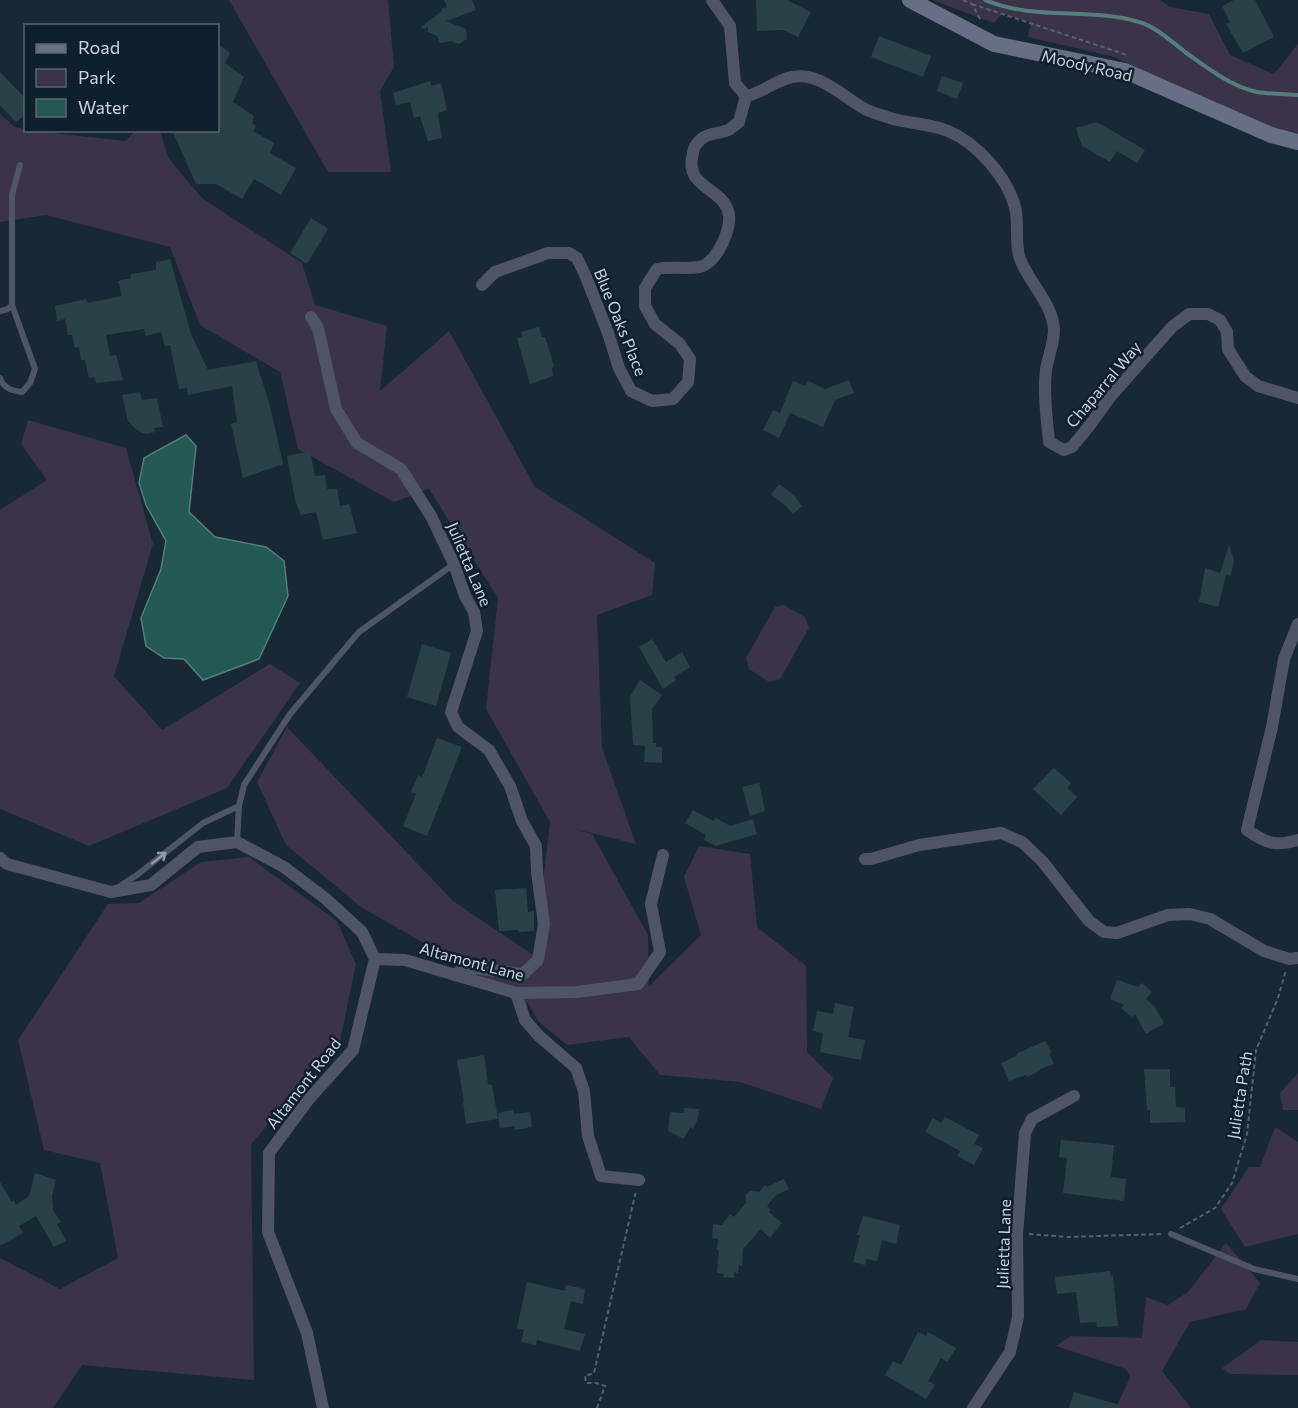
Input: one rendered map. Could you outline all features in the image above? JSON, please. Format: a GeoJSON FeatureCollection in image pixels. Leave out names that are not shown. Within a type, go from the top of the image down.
{"type":"FeatureCollection","features":[{"type":"Feature","properties":{"kind":"street"},"geometry":{"type":"LineString","coordinates":[[712,0],[730,26],[735,83],[746,96]]}},
{"type":"Feature","properties":{"kind":"street","name":"Moody Road"},"geometry":{"type":"LineString","coordinates":[[910,0],[994,44],[1125,71],[1271,135],[1298,142]]}},
{"type":"Feature","properties":{"kind":"street","name":"Chaparral Way"},"geometry":{"type":"LineString","coordinates":[[746,96],[793,76],[814,78],[866,110],[949,131],[971,146],[995,168],[1009,187],[1016,210],[1019,256],[1048,309],[1054,329],[1046,371],[1045,404],[1049,442],[1064,450],[1072,447],[1110,397],[1172,327],[1189,314],[1208,314],[1220,320],[1227,332],[1228,349],[1245,376],[1258,386],[1298,398]]}},
{"type":"Feature","properties":{"kind":"street","name":"Blue Oaks Place"},"geometry":{"type":"LineString","coordinates":[[482,285],[495,272],[548,253],[569,254],[577,258],[609,333],[619,368],[631,391],[652,401],[673,399],[688,382],[690,360],[680,344],[655,324],[645,306],[645,288],[657,269],[669,266],[702,266],[716,256],[727,232],[730,210],[722,199],[697,180],[691,165],[694,146],[706,135],[728,129],[739,122],[746,96]]}},
{"type":"Feature","properties":{"kind":"street","name":"Julietta Lane"},"geometry":{"type":"LineString","coordinates":[[311,317],[318,327],[336,410],[357,443],[401,468],[431,516],[454,564],[465,596],[474,612],[477,631],[451,712],[458,727],[489,750],[510,786],[522,821],[536,846],[544,924],[538,960],[523,974],[464,967],[455,975]]}},
{"type":"Feature","properties":{"kind":"street"},"geometry":{"type":"LineString","coordinates":[[1298,624],[1284,659],[1272,727],[1247,830],[1267,842],[1283,844],[1298,840]]}},
{"type":"Feature","properties":{"kind":"street"},"geometry":{"type":"LineString","coordinates":[[865,859],[919,845],[1001,833],[1022,842],[1043,862],[1089,921],[1104,932],[1117,933],[1168,915],[1190,914],[1210,919],[1264,951],[1294,958]]}},
{"type":"Feature","properties":{"kind":"street"},"geometry":{"type":"LineString","coordinates":[[0,858],[7,864],[111,892],[151,885],[198,847],[237,842],[284,867],[326,898],[362,932],[375,958]]}},
{"type":"Feature","properties":{"kind":"street","name":"Altamont Lane"},"geometry":{"type":"LineString","coordinates":[[375,958],[405,960],[516,993],[577,992],[638,984],[660,952],[651,904],[663,855]]}},
{"type":"Feature","properties":{"kind":"street","name":"Altamont Road"},"geometry":{"type":"LineString","coordinates":[[323,1408],[307,1333],[268,1232],[269,1154],[309,1100],[353,1050],[375,958]]}},
{"type":"Feature","properties":{"kind":"street"},"geometry":{"type":"LineString","coordinates":[[516,993],[525,1020],[539,1036],[576,1068],[584,1091],[588,1136],[600,1176],[639,1180]]}},
{"type":"Feature","properties":{"kind":"street","name":"Julietta Lane"},"geometry":{"type":"LineString","coordinates":[[973,1408],[1010,1352],[1018,1317],[1017,1235],[1025,1133],[1032,1119],[1074,1096]]}},
{"type":"Feature","properties":{"kind":"lane"},"geometry":{"type":"LineString","coordinates":[[0,378],[2,384],[13,391],[22,392],[30,383],[35,369],[12,305],[12,195],[20,165]]}},
{"type":"Feature","properties":{"kind":"lane"},"geometry":{"type":"LineString","coordinates":[[0,311],[12,305]]}},
{"type":"Feature","properties":{"kind":"lane"},"geometry":{"type":"LineString","coordinates":[[237,842],[239,806],[244,785],[290,714],[359,632],[454,564]]}},
{"type":"Feature","properties":{"kind":"lane"},"geometry":{"type":"LineString","coordinates":[[111,892],[137,875],[203,823],[239,806]]}},
{"type":"Feature","properties":{"kind":"lane"},"geometry":{"type":"LineString","coordinates":[[1171,1234],[1238,1263],[1298,1279]]}},
{"type":"Feature","properties":{"kind":"path","name":"Julietta Path"},"geometry":{"type":"LineString","coordinates":[[1017,1235],[1068,1237],[1171,1234],[1215,1208],[1232,1183],[1247,1134],[1256,1050],[1294,958]]}},
{"type":"Feature","properties":{"kind":"path"},"geometry":{"type":"LineString","coordinates":[[597,1408],[605,1386],[586,1383],[585,1376],[594,1373],[639,1180]]}},
{"type":"Feature","properties":{"kind":"green space"},"geometry":{"type":"Polygon","coordinates":[[[229,0],[388,0],[394,67],[380,91],[391,172],[328,172],[229,0]]]}},
{"type":"Feature","properties":{"kind":"green space"},"geometry":{"type":"Polygon","coordinates":[[[932,0],[1160,0],[1170,7],[1209,14],[1230,55],[1274,74],[1298,44],[1298,133],[1240,123],[1115,57],[1028,37],[1031,22],[1002,14],[994,23],[932,0]]]}},
{"type":"Feature","properties":{"kind":"green space"},"geometry":{"type":"Polygon","coordinates":[[[0,114],[15,127],[24,129],[24,132],[126,141],[134,132],[160,132],[169,159],[203,199],[302,263],[315,305],[387,326],[380,391],[449,331],[535,487],[655,563],[652,595],[597,615],[602,748],[636,844],[571,828],[592,834],[648,935],[649,986],[701,935],[684,877],[699,846],[750,854],[757,927],[806,966],[807,1052],[833,1078],[821,1109],[740,1082],[660,1075],[629,1037],[567,1045],[538,1021],[528,1003],[361,907],[286,845],[257,782],[287,727],[453,901],[542,961],[544,873],[550,822],[486,709],[498,598],[429,489],[394,502],[298,449],[280,372],[200,325],[170,247],[46,215],[0,222],[0,114]]]}},
{"type":"Feature","properties":{"kind":"green space"},"geometry":{"type":"Polygon","coordinates":[[[28,420],[126,448],[153,544],[114,676],[162,730],[270,664],[300,683],[227,788],[89,846],[0,809],[0,510],[47,480],[21,444],[28,420]]]}},
{"type":"Feature","properties":{"kind":"green space"},"geometry":{"type":"Polygon","coordinates":[[[784,605],[805,617],[809,628],[780,679],[769,682],[749,669],[746,658],[775,607],[784,605]]]}},
{"type":"Feature","properties":{"kind":"green space"},"geometry":{"type":"Polygon","coordinates":[[[249,857],[337,921],[356,964],[340,1041],[251,1144],[254,1380],[82,1365],[53,1408],[0,1408],[0,1258],[60,1289],[118,1258],[100,1163],[44,1150],[18,1040],[108,904],[139,903],[201,862],[249,857]]]}},
{"type":"Feature","properties":{"kind":"green space"},"geometry":{"type":"Polygon","coordinates":[[[1298,1073],[1298,1110],[1283,1110],[1280,1093],[1298,1073]]]}},
{"type":"Feature","properties":{"kind":"green space"},"geometry":{"type":"Polygon","coordinates":[[[1275,1127],[1298,1142],[1298,1234],[1245,1247],[1221,1209],[1249,1167],[1260,1167],[1275,1127]]]}},
{"type":"Feature","properties":{"kind":"green space"},"geometry":{"type":"Polygon","coordinates":[[[1226,1243],[1260,1283],[1246,1309],[1190,1322],[1162,1371],[1191,1408],[1116,1408],[1130,1377],[1126,1369],[1056,1346],[1071,1336],[1142,1338],[1146,1297],[1168,1305],[1188,1292],[1226,1243]]]}},
{"type":"Feature","properties":{"kind":"green space"},"geometry":{"type":"Polygon","coordinates":[[[1261,1340],[1298,1342],[1298,1375],[1230,1374],[1222,1368],[1261,1340]]]}},
{"type":"Feature","properties":{"kind":"water"},"geometry":{"type":"Polygon","coordinates":[[[186,435],[196,446],[189,512],[215,537],[266,547],[284,561],[288,596],[259,659],[203,680],[184,659],[164,658],[146,646],[141,618],[161,569],[166,541],[146,505],[139,483],[144,458],[186,435]]]}},
{"type":"Feature","properties":{"kind":"building"},"geometry":{"type":"Polygon","coordinates":[[[444,0],[472,0],[476,10],[446,21],[466,29],[467,39],[459,44],[451,41],[440,43],[437,36],[428,32],[428,27],[422,29],[421,27],[442,11],[441,9],[447,7],[444,0]]]}},
{"type":"Feature","properties":{"kind":"building"},"geometry":{"type":"Polygon","coordinates":[[[756,0],[787,0],[811,12],[798,37],[783,30],[757,31],[756,0]]]}},
{"type":"Feature","properties":{"kind":"building"},"geometry":{"type":"Polygon","coordinates":[[[1234,0],[1255,0],[1274,37],[1243,53],[1226,24],[1230,22],[1222,6],[1234,0]]]}},
{"type":"Feature","properties":{"kind":"building"},"geometry":{"type":"Polygon","coordinates":[[[879,36],[931,56],[923,77],[871,57],[879,36]]]}},
{"type":"Feature","properties":{"kind":"building"},"geometry":{"type":"Polygon","coordinates":[[[219,45],[230,53],[225,63],[244,77],[233,102],[254,116],[252,123],[256,126],[253,131],[274,143],[270,153],[296,168],[281,195],[254,179],[242,199],[216,184],[196,184],[173,132],[219,132],[219,45]]]}},
{"type":"Feature","properties":{"kind":"building"},"geometry":{"type":"Polygon","coordinates":[[[0,72],[24,97],[24,116],[16,122],[0,105],[0,72]]]}},
{"type":"Feature","properties":{"kind":"building"},"geometry":{"type":"Polygon","coordinates":[[[942,76],[963,83],[957,99],[937,91],[942,76]]]}},
{"type":"Feature","properties":{"kind":"building"},"geometry":{"type":"Polygon","coordinates":[[[430,81],[431,86],[441,83],[447,110],[438,113],[442,138],[428,141],[420,116],[414,118],[410,102],[396,105],[393,93],[430,81]]]}},
{"type":"Feature","properties":{"kind":"building"},"geometry":{"type":"Polygon","coordinates":[[[1097,122],[1145,150],[1137,163],[1117,151],[1110,162],[1082,146],[1076,128],[1097,122]]]}},
{"type":"Feature","properties":{"kind":"building"},"geometry":{"type":"Polygon","coordinates":[[[311,218],[328,229],[307,264],[290,253],[311,218]]]}},
{"type":"Feature","properties":{"kind":"building"},"geometry":{"type":"Polygon","coordinates":[[[170,259],[191,334],[208,370],[256,361],[270,406],[283,464],[243,478],[231,424],[237,422],[232,386],[188,395],[187,388],[179,389],[170,345],[165,346],[161,332],[146,336],[144,329],[106,335],[110,356],[116,355],[123,380],[96,383],[95,377],[89,378],[85,360],[81,360],[79,347],[75,348],[72,335],[68,335],[65,319],[57,321],[55,306],[86,299],[88,303],[122,296],[118,281],[131,278],[131,274],[156,270],[156,262],[170,259]]]}},
{"type":"Feature","properties":{"kind":"building"},"geometry":{"type":"Polygon","coordinates":[[[539,327],[542,337],[545,337],[554,366],[553,376],[530,384],[517,338],[522,337],[521,332],[539,327]]]}},
{"type":"Feature","properties":{"kind":"building"},"geometry":{"type":"Polygon","coordinates":[[[849,380],[854,393],[835,400],[823,427],[790,413],[779,438],[763,430],[773,410],[780,413],[793,381],[805,386],[808,381],[825,389],[849,380]]]}},
{"type":"Feature","properties":{"kind":"building"},"geometry":{"type":"Polygon","coordinates":[[[140,392],[142,400],[157,398],[163,427],[154,428],[155,432],[146,434],[138,431],[128,421],[122,395],[140,392]]]}},
{"type":"Feature","properties":{"kind":"building"},"geometry":{"type":"Polygon","coordinates":[[[310,451],[315,476],[325,475],[327,489],[337,489],[340,506],[349,504],[357,533],[323,540],[316,512],[301,515],[295,500],[287,456],[310,451]]]}},
{"type":"Feature","properties":{"kind":"building"},"geometry":{"type":"Polygon","coordinates":[[[779,484],[794,495],[802,506],[793,514],[771,495],[779,484]]]}},
{"type":"Feature","properties":{"kind":"building"},"geometry":{"type":"Polygon","coordinates":[[[1229,545],[1234,560],[1231,576],[1220,573],[1229,545]]]}},
{"type":"Feature","properties":{"kind":"building"},"geometry":{"type":"Polygon","coordinates":[[[1205,568],[1226,575],[1218,607],[1199,602],[1205,568]]]}},
{"type":"Feature","properties":{"kind":"building"},"geometry":{"type":"Polygon","coordinates":[[[652,639],[666,662],[682,652],[690,667],[674,677],[676,680],[663,689],[639,647],[652,639]]]}},
{"type":"Feature","properties":{"kind":"building"},"geometry":{"type":"Polygon","coordinates":[[[422,644],[451,653],[436,706],[407,697],[422,644]]]}},
{"type":"Feature","properties":{"kind":"building"},"geometry":{"type":"Polygon","coordinates":[[[640,680],[662,695],[652,709],[653,743],[656,743],[656,747],[662,747],[662,763],[644,762],[645,746],[633,745],[630,697],[640,680]]]}},
{"type":"Feature","properties":{"kind":"building"},"geometry":{"type":"Polygon","coordinates":[[[437,738],[462,747],[427,836],[403,826],[416,794],[411,792],[418,775],[422,778],[437,738]]]}},
{"type":"Feature","properties":{"kind":"building"},"geometry":{"type":"Polygon","coordinates":[[[1054,768],[1071,783],[1067,788],[1077,797],[1061,815],[1033,789],[1054,768]]]}},
{"type":"Feature","properties":{"kind":"building"},"geometry":{"type":"Polygon","coordinates":[[[759,783],[765,811],[750,816],[742,787],[759,783]]]}},
{"type":"Feature","properties":{"kind":"building"},"geometry":{"type":"Polygon","coordinates":[[[693,810],[713,821],[716,818],[730,826],[753,819],[757,834],[716,846],[704,840],[706,835],[685,823],[693,810]]]}},
{"type":"Feature","properties":{"kind":"building"},"geometry":{"type":"Polygon","coordinates":[[[526,888],[528,912],[534,911],[534,931],[499,931],[495,890],[526,888]]]}},
{"type":"Feature","properties":{"kind":"building"},"geometry":{"type":"Polygon","coordinates":[[[1117,980],[1138,987],[1142,983],[1152,992],[1146,999],[1154,1006],[1164,1023],[1146,1034],[1135,1014],[1132,1017],[1121,1008],[1124,1005],[1110,999],[1117,980]]]}},
{"type":"Feature","properties":{"kind":"building"},"geometry":{"type":"Polygon","coordinates":[[[835,1003],[854,1007],[848,1037],[865,1040],[861,1060],[820,1052],[823,1033],[813,1031],[817,1011],[833,1014],[835,1003]]]}},
{"type":"Feature","properties":{"kind":"building"},"geometry":{"type":"Polygon","coordinates":[[[1045,1041],[1051,1051],[1050,1055],[1054,1064],[1027,1077],[1026,1075],[1009,1081],[1001,1063],[1045,1041]]]}},
{"type":"Feature","properties":{"kind":"building"},"geometry":{"type":"Polygon","coordinates":[[[484,1055],[488,1084],[492,1085],[498,1119],[466,1124],[457,1060],[484,1055]]]}},
{"type":"Feature","properties":{"kind":"building"},"geometry":{"type":"Polygon","coordinates":[[[1144,1069],[1170,1069],[1170,1087],[1175,1087],[1176,1107],[1185,1108],[1185,1122],[1150,1123],[1144,1069]]]}},
{"type":"Feature","properties":{"kind":"building"},"geometry":{"type":"Polygon","coordinates":[[[684,1108],[699,1109],[693,1129],[690,1127],[684,1139],[668,1131],[670,1112],[684,1113],[684,1108]]]}},
{"type":"Feature","properties":{"kind":"building"},"geometry":{"type":"Polygon","coordinates":[[[513,1110],[514,1114],[530,1112],[532,1127],[515,1130],[515,1126],[500,1128],[498,1113],[513,1110]]]}},
{"type":"Feature","properties":{"kind":"building"},"geometry":{"type":"Polygon","coordinates":[[[945,1117],[979,1135],[974,1144],[983,1148],[974,1165],[957,1156],[960,1151],[925,1132],[933,1118],[941,1123],[945,1117]]]}},
{"type":"Feature","properties":{"kind":"building"},"geometry":{"type":"Polygon","coordinates":[[[1061,1140],[1114,1145],[1111,1177],[1126,1179],[1124,1201],[1063,1193],[1067,1158],[1059,1157],[1061,1140]]]}},
{"type":"Feature","properties":{"kind":"building"},"geometry":{"type":"Polygon","coordinates":[[[35,1173],[56,1180],[52,1196],[53,1210],[61,1222],[57,1224],[66,1241],[54,1247],[36,1216],[19,1226],[23,1233],[0,1246],[0,1182],[16,1205],[29,1196],[35,1173]]]}},
{"type":"Feature","properties":{"kind":"building"},"geometry":{"type":"Polygon","coordinates":[[[784,1179],[789,1189],[776,1195],[767,1206],[771,1210],[769,1212],[782,1223],[770,1238],[761,1229],[743,1249],[742,1266],[739,1265],[738,1273],[734,1272],[734,1278],[723,1277],[724,1274],[717,1273],[719,1250],[717,1250],[718,1239],[712,1238],[713,1224],[722,1225],[730,1214],[734,1217],[746,1203],[746,1194],[750,1191],[759,1192],[765,1185],[767,1187],[784,1179]]]}},
{"type":"Feature","properties":{"kind":"building"},"geometry":{"type":"Polygon","coordinates":[[[863,1216],[900,1225],[896,1244],[882,1240],[877,1261],[866,1259],[865,1265],[853,1262],[860,1235],[857,1235],[863,1216]]]}},
{"type":"Feature","properties":{"kind":"building"},"geometry":{"type":"Polygon","coordinates":[[[1110,1271],[1113,1276],[1118,1326],[1097,1327],[1096,1322],[1080,1323],[1076,1292],[1057,1294],[1055,1277],[1110,1271]]]}},
{"type":"Feature","properties":{"kind":"building"},"geometry":{"type":"Polygon","coordinates":[[[527,1282],[565,1291],[566,1285],[585,1289],[583,1304],[571,1301],[564,1329],[585,1334],[580,1351],[537,1340],[536,1345],[521,1342],[524,1330],[517,1328],[527,1282]]]}},
{"type":"Feature","properties":{"kind":"building"},"geometry":{"type":"Polygon","coordinates":[[[918,1332],[926,1336],[928,1332],[956,1348],[947,1362],[941,1358],[928,1381],[935,1385],[926,1399],[885,1375],[893,1361],[901,1365],[918,1332]]]}},
{"type":"Feature","properties":{"kind":"building"},"geometry":{"type":"Polygon","coordinates":[[[1074,1392],[1120,1405],[1119,1408],[1069,1408],[1074,1392]]]}},
{"type":"Feature","properties":{"kind":"waterway"},"geometry":{"type":"LineString","coordinates":[[985,0],[1023,10],[1101,15],[1139,22],[1157,31],[1228,81],[1257,92],[1298,95]]}}]}
